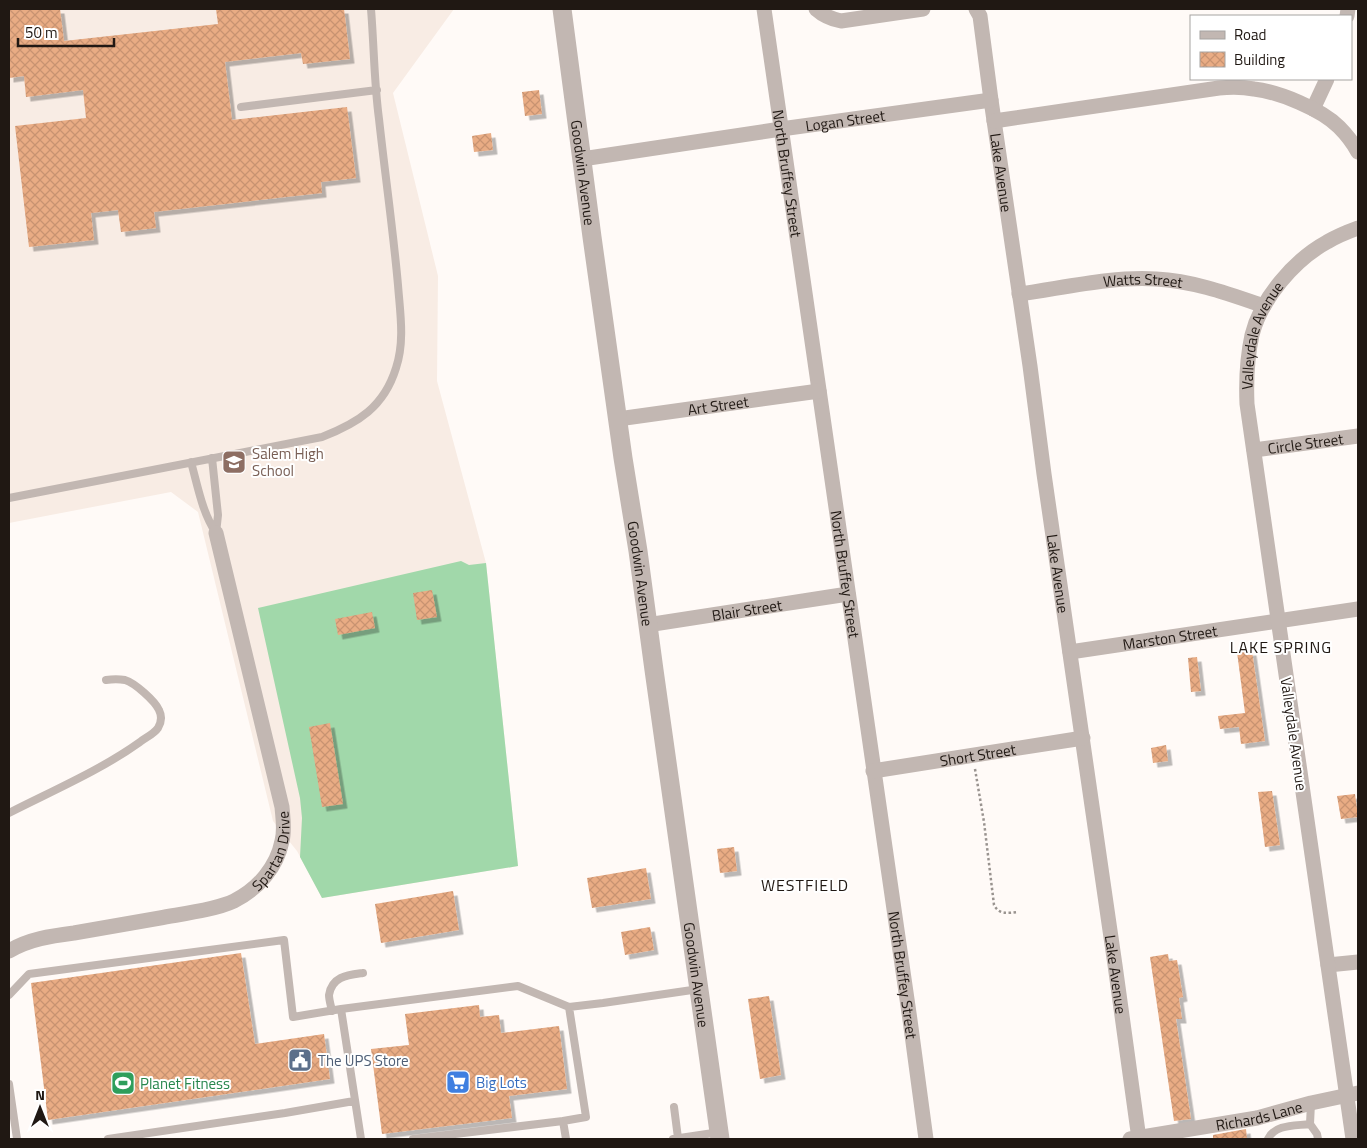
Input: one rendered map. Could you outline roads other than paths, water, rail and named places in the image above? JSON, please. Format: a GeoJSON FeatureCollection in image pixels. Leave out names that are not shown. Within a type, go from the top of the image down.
{"type":"FeatureCollection","features":[{"type":"Feature","properties":{"kind":"street","name":"Goodwin Avenue"},"geometry":{"type":"LineString","coordinates":[[562,9],[720,1136]]}},
{"type":"Feature","properties":{"kind":"street","name":"North Bruffey Street"},"geometry":{"type":"LineString","coordinates":[[764,9],[926,1139]]}},
{"type":"Feature","properties":{"kind":"street"},"geometry":{"type":"LineString","coordinates":[[816,9],[833,20],[841,21],[923,9]]}},
{"type":"Feature","properties":{"kind":"street","name":"Lake Avenue"},"geometry":{"type":"LineString","coordinates":[[978,12],[1070,652],[1136,1139]]}},
{"type":"Feature","properties":{"kind":"street"},"geometry":{"type":"LineString","coordinates":[[1313,109],[1327,80]]}},
{"type":"Feature","properties":{"kind":"street"},"geometry":{"type":"LineString","coordinates":[[994,121],[1219,88],[1256,89],[1271,92],[1313,109],[1338,126],[1353,143],[1358,152]]}},
{"type":"Feature","properties":{"kind":"street","name":"Logan Street"},"geometry":{"type":"LineString","coordinates":[[582,158],[781,128],[990,100]]}},
{"type":"Feature","properties":{"kind":"street","name":"Valleydale Avenue"},"geometry":{"type":"LineString","coordinates":[[1355,1132],[1353,1094],[1328,965],[1304,807],[1247,404],[1246,378],[1253,334],[1264,306],[1272,293],[1307,255],[1325,243],[1358,228]]}},
{"type":"Feature","properties":{"kind":"street","name":"Watts Street"},"geometry":{"type":"LineString","coordinates":[[1019,294],[1102,282],[1156,278],[1212,288],[1264,306]]}},
{"type":"Feature","properties":{"kind":"street","name":"Art Street"},"geometry":{"type":"LineString","coordinates":[[618,419],[819,391]]}},
{"type":"Feature","properties":{"kind":"street","name":"Circle Street"},"geometry":{"type":"LineString","coordinates":[[1254,450],[1358,436]]}},
{"type":"Feature","properties":{"kind":"street","name":"Spartan Drive"},"geometry":{"type":"LineString","coordinates":[[9,951],[18,945],[43,938],[221,906],[259,884],[270,871],[278,856],[283,840],[282,807],[216,533]]}},
{"type":"Feature","properties":{"kind":"street","name":"Blair Street"},"geometry":{"type":"LineString","coordinates":[[647,625],[848,594]]}},
{"type":"Feature","properties":{"kind":"street","name":"Marston Street"},"geometry":{"type":"LineString","coordinates":[[1070,652],[1358,609]]}},
{"type":"Feature","properties":{"kind":"street","name":"Short Street"},"geometry":{"type":"LineString","coordinates":[[873,771],[1082,738]]}},
{"type":"Feature","properties":{"kind":"street"},"geometry":{"type":"LineString","coordinates":[[1328,965],[1358,962]]}},
{"type":"Feature","properties":{"kind":"street","name":"Richards Lane"},"geometry":{"type":"LineString","coordinates":[[1136,1139],[1172,1136],[1257,1118],[1353,1094]]}},
{"type":"Feature","properties":{"kind":"lane"},"geometry":{"type":"LineString","coordinates":[[9,498],[322,437],[358,420],[373,408],[382,396],[390,384],[397,367],[401,350],[402,332],[396,262],[378,115],[371,9]]}},
{"type":"Feature","properties":{"kind":"lane"},"geometry":{"type":"LineString","coordinates":[[241,107],[377,90]]}},
{"type":"Feature","properties":{"kind":"lane"},"geometry":{"type":"LineString","coordinates":[[212,458],[218,515],[216,533]]}},
{"type":"Feature","properties":{"kind":"lane"},"geometry":{"type":"LineString","coordinates":[[192,462],[200,499],[208,521],[216,533]]}},
{"type":"Feature","properties":{"kind":"lane"},"geometry":{"type":"LineString","coordinates":[[9,813],[94,770],[132,748],[157,730],[161,715],[159,709],[150,698],[134,684],[116,679],[106,680]]}},
{"type":"Feature","properties":{"kind":"lane"},"geometry":{"type":"LineString","coordinates":[[9,995],[29,974],[284,940],[293,1017],[518,986],[569,1007],[699,989]]}},
{"type":"Feature","properties":{"kind":"lane"},"geometry":{"type":"LineString","coordinates":[[332,1011],[330,995],[334,984],[343,976],[363,973]]}},
{"type":"Feature","properties":{"kind":"lane"},"geometry":{"type":"LineString","coordinates":[[413,1139],[586,1117],[569,1007]]}},
{"type":"Feature","properties":{"kind":"lane"},"geometry":{"type":"LineString","coordinates":[[342,1009],[361,1139]]}},
{"type":"Feature","properties":{"kind":"lane"},"geometry":{"type":"LineString","coordinates":[[9,1084],[17,1139]]}},
{"type":"Feature","properties":{"kind":"lane"},"geometry":{"type":"LineString","coordinates":[[108,1139],[151,1136],[354,1100]]}},
{"type":"Feature","properties":{"kind":"lane"},"geometry":{"type":"LineString","coordinates":[[1311,1103],[1310,1124],[1318,1139]]}},
{"type":"Feature","properties":{"kind":"lane"},"geometry":{"type":"LineString","coordinates":[[674,1106],[675,1139],[720,1136]]}},
{"type":"Feature","properties":{"kind":"lane"},"geometry":{"type":"LineString","coordinates":[[563,1121],[566,1139]]}},
{"type":"Feature","properties":{"kind":"lane"},"geometry":{"type":"LineString","coordinates":[[1268,1139],[1274,1130],[1310,1124]]}},
{"type":"Feature","properties":{"kind":"place","name":"Salem High School"},"geometry":{"type":"Point","coordinates":[234,462]}},
{"type":"Feature","properties":{"kind":"place","name":"The UPS Store"},"geometry":{"type":"Point","coordinates":[300,1060]}},
{"type":"Feature","properties":{"kind":"place","name":"Big Lots"},"geometry":{"type":"Point","coordinates":[458,1082]}},
{"type":"Feature","properties":{"kind":"place","name":"Planet Fitness"},"geometry":{"type":"Point","coordinates":[123,1083]}},
{"type":"Feature","properties":{"kind":"district","name":"LAKE SPRING"},"geometry":{"type":"Point","coordinates":[1281,647]}},
{"type":"Feature","properties":{"kind":"district","name":"WESTFIELD"},"geometry":{"type":"Point","coordinates":[805,885]}}]}
